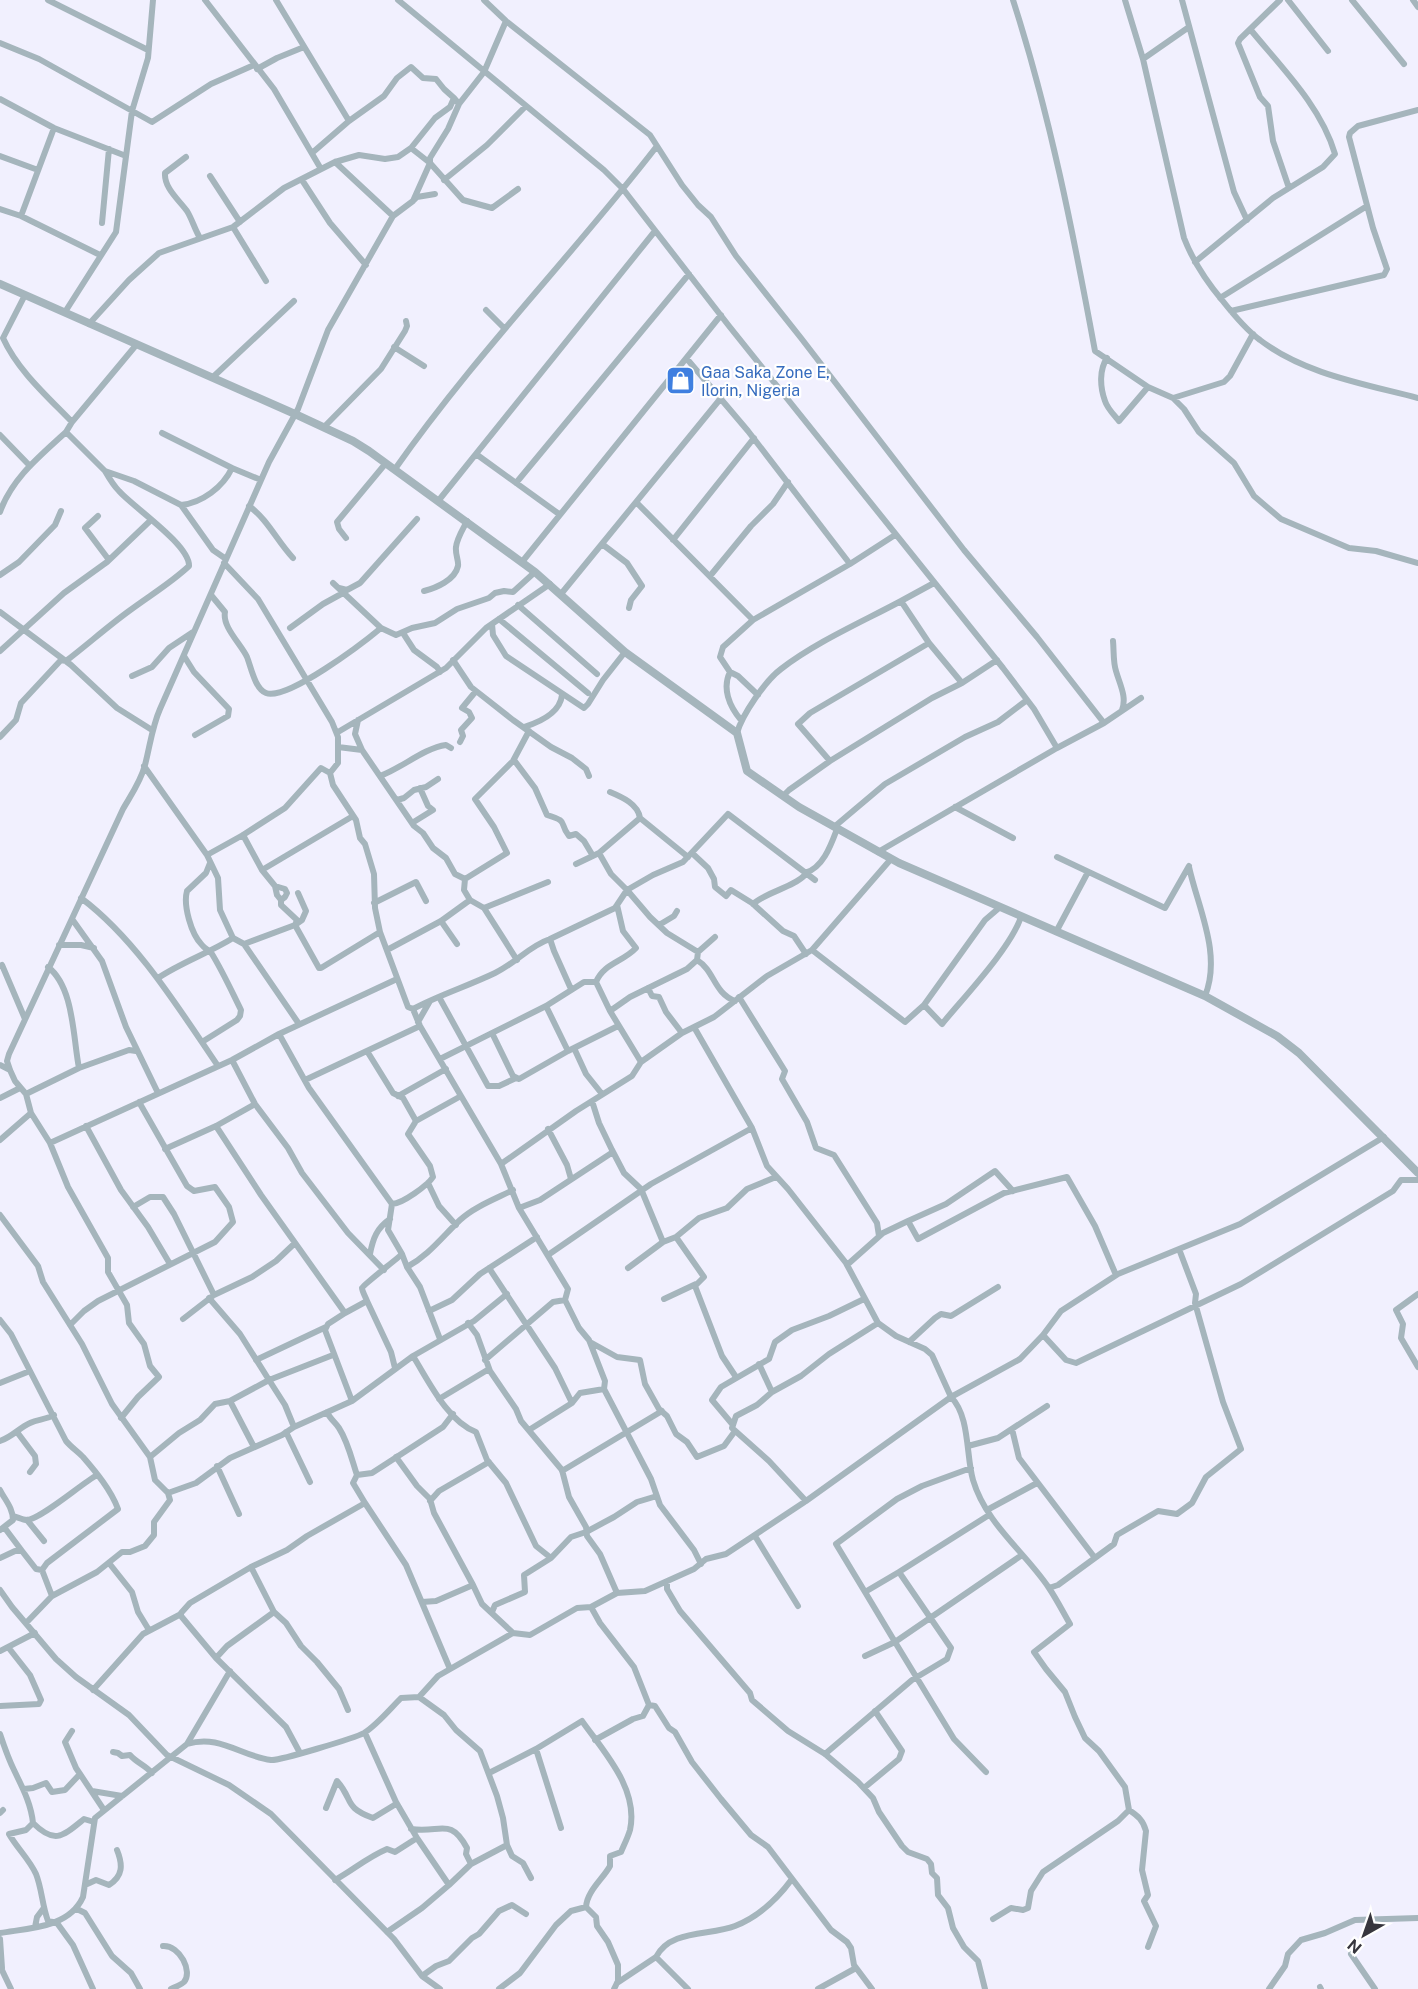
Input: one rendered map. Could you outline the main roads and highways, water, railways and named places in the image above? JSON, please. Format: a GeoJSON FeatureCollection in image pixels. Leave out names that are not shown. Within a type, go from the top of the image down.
{"type":"FeatureCollection","features":[{"type":"Feature","properties":{"kind":"place","name":"Gaa Saka Zone E, Ilorin, Nigeria"},"geometry":{"type":"Point","coordinates":[680,381]}}]}
